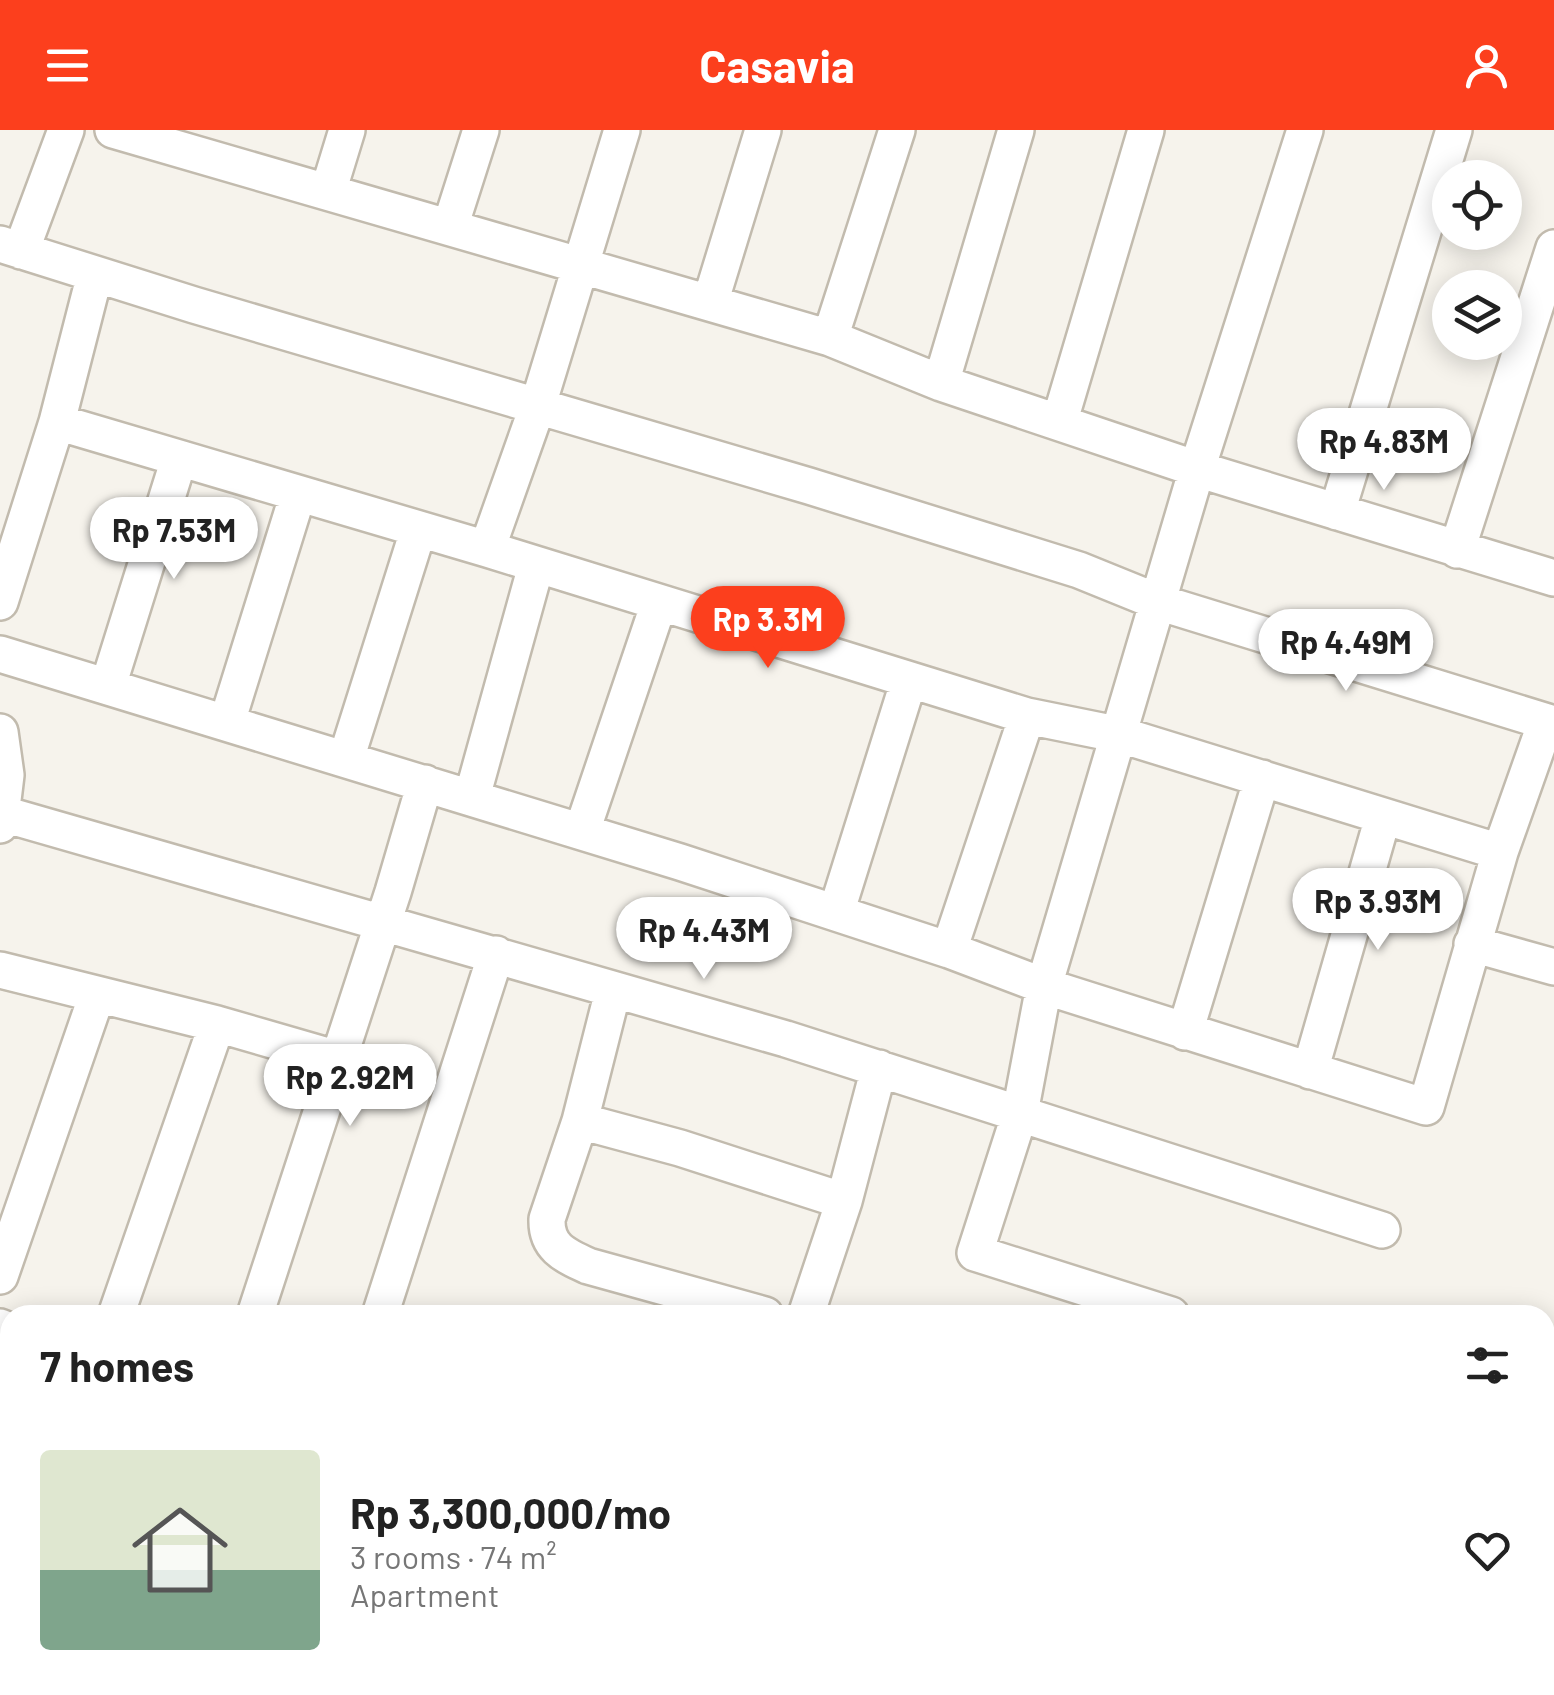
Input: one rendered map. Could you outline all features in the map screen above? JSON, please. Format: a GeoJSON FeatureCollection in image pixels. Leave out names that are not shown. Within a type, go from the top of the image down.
{"type":"FeatureCollection","features":[{"type":"Feature","properties":{"kind":"street"},"geometry":{"type":"LineString","coordinates":[[0,654],[582,831],[949,950],[1044,986],[1426,1108],[1500,852],[1550,723],[1158,602],[1079,570],[10,248],[66,130]]}},
{"type":"Feature","properties":{"kind":"street"},"geometry":{"type":"LineString","coordinates":[[113,130],[209,143],[328,192],[830,338],[940,383],[1197,469],[1554,578]]}},
{"type":"Feature","properties":{"kind":"street"},"geometry":{"type":"LineString","coordinates":[[328,192],[347,130]]}},
{"type":"Feature","properties":{"kind":"street"},"geometry":{"type":"LineString","coordinates":[[450,227],[480,130]]}},
{"type":"Feature","properties":{"kind":"street"},"geometry":{"type":"LineString","coordinates":[[486,549],[538,405],[622,130]]}},
{"type":"Feature","properties":{"kind":"street"},"geometry":{"type":"LineString","coordinates":[[710,303],[763,130]]}},
{"type":"Feature","properties":{"kind":"street"},"geometry":{"type":"LineString","coordinates":[[830,338],[897,130]]}},
{"type":"Feature","properties":{"kind":"street"},"geometry":{"type":"LineString","coordinates":[[940,383],[1016,130]]}},
{"type":"Feature","properties":{"kind":"street"},"geometry":{"type":"LineString","coordinates":[[1060,420],[1146,130]]}},
{"type":"Feature","properties":{"kind":"street"},"geometry":{"type":"LineString","coordinates":[[1139,1305],[975,1253],[1020,1114],[1044,986],[1197,469],[1305,130]]}},
{"type":"Feature","properties":{"kind":"street"},"geometry":{"type":"LineString","coordinates":[[1337,512],[1454,130]]}},
{"type":"Feature","properties":{"kind":"street"},"geometry":{"type":"LineString","coordinates":[[1457,550],[1554,248]]}},
{"type":"Feature","properties":{"kind":"street"},"geometry":{"type":"LineString","coordinates":[[0,602],[56,422],[95,274]]}},
{"type":"Feature","properties":{"kind":"street"},"geometry":{"type":"LineString","coordinates":[[56,422],[486,549],[1027,716],[1121,735],[1500,852]]}},
{"type":"Feature","properties":{"kind":"street"},"geometry":{"type":"LineString","coordinates":[[108,686],[179,458]]}},
{"type":"Feature","properties":{"kind":"street"},"geometry":{"type":"LineString","coordinates":[[226,722],[298,494]]}},
{"type":"Feature","properties":{"kind":"street"},"geometry":{"type":"LineString","coordinates":[[346,759],[418,530]]}},
{"type":"Feature","properties":{"kind":"street"},"geometry":{"type":"LineString","coordinates":[[472,797],[536,566]]}},
{"type":"Feature","properties":{"kind":"street"},"geometry":{"type":"LineString","coordinates":[[582,831],[659,602]]}},
{"type":"Feature","properties":{"kind":"street"},"geometry":{"type":"LineString","coordinates":[[836,913],[909,680]]}},
{"type":"Feature","properties":{"kind":"street"},"geometry":{"type":"LineString","coordinates":[[949,950],[1027,716]]}},
{"type":"Feature","properties":{"kind":"street"},"geometry":{"type":"LineString","coordinates":[[0,732],[6,776],[1,817],[496,954],[880,1068],[1382,1230]]}},
{"type":"Feature","properties":{"kind":"street"},"geometry":{"type":"LineString","coordinates":[[1185,1032],[1262,778]]}},
{"type":"Feature","properties":{"kind":"street"},"geometry":{"type":"LineString","coordinates":[[259,1305],[425,783]]}},
{"type":"Feature","properties":{"kind":"street"},"geometry":{"type":"LineString","coordinates":[[1310,1071],[1383,817]]}},
{"type":"Feature","properties":{"kind":"street"},"geometry":{"type":"LineString","coordinates":[[1472,944],[1554,967]]}},
{"type":"Feature","properties":{"kind":"street"},"geometry":{"type":"LineString","coordinates":[[383,1305],[496,954]]}},
{"type":"Feature","properties":{"kind":"street"},"geometry":{"type":"LineString","coordinates":[[0,970],[217,1024],[338,1059]]}},
{"type":"Feature","properties":{"kind":"street"},"geometry":{"type":"LineString","coordinates":[[613,991],[580,1122],[547,1218],[547,1231],[552,1244],[564,1256],[588,1266],[729,1305]]}},
{"type":"Feature","properties":{"kind":"street"},"geometry":{"type":"LineString","coordinates":[[0,1276],[97,995]]}},
{"type":"Feature","properties":{"kind":"street"},"geometry":{"type":"LineString","coordinates":[[119,1305],[217,1024]]}},
{"type":"Feature","properties":{"kind":"street"},"geometry":{"type":"LineString","coordinates":[[809,1305],[844,1201],[880,1068]]}},
{"type":"Feature","properties":{"kind":"street"},"geometry":{"type":"LineString","coordinates":[[580,1122],[680,1148],[844,1201]]}}]}
